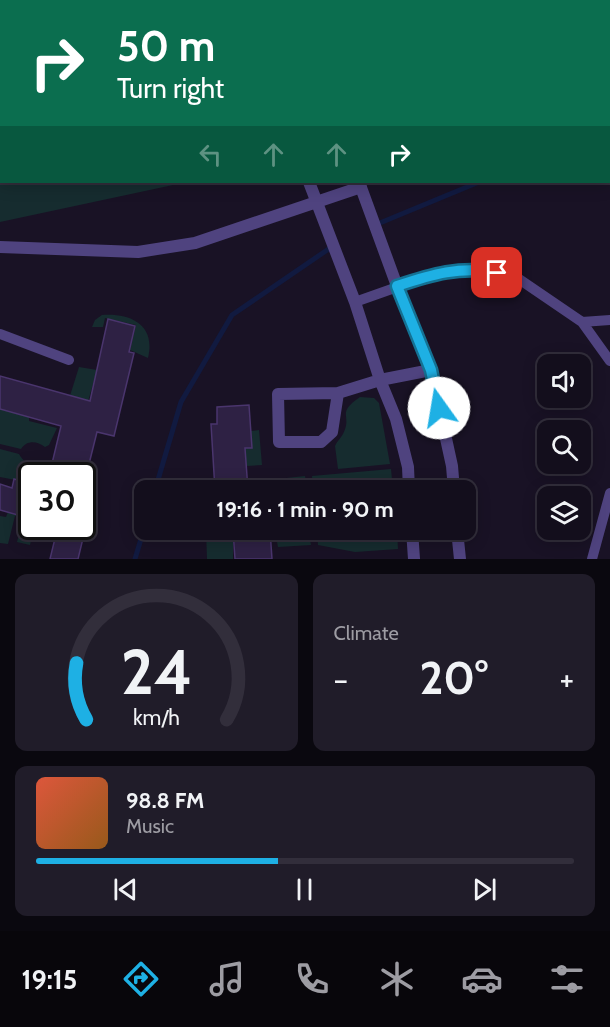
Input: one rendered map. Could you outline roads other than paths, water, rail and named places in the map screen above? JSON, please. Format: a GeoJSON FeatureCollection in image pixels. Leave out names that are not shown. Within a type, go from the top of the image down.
{"type":"FeatureCollection","features":[{"type":"Feature","properties":{"kind":"street"},"geometry":{"type":"LineString","coordinates":[[309,183],[355,302],[380,380],[396,419],[408,467],[409,480]]}},
{"type":"Feature","properties":{"kind":"street"},"geometry":{"type":"LineString","coordinates":[[0,247],[138,252],[195,243],[316,203],[360,184],[397,286],[431,370],[453,480]]}},
{"type":"Feature","properties":{"kind":"street"},"geometry":{"type":"LineString","coordinates":[[338,393],[332,432],[321,442],[279,442],[278,394],[338,393],[380,380],[431,370]]}},
{"type":"Feature","properties":{"kind":"street"},"geometry":{"type":"LineString","coordinates":[[413,540],[414,559]]}},
{"type":"Feature","properties":{"kind":"street"},"geometry":{"type":"LineString","coordinates":[[458,540],[460,559]]}},
{"type":"Feature","properties":{"kind":"lane"},"geometry":{"type":"LineString","coordinates":[[355,302],[437,273],[479,268],[516,277],[582,322],[610,361]]}},
{"type":"Feature","properties":{"kind":"lane"},"geometry":{"type":"LineString","coordinates":[[582,322],[610,320]]}},
{"type":"Feature","properties":{"kind":"lane"},"geometry":{"type":"LineString","coordinates":[[0,334],[69,360]]}},
{"type":"Feature","properties":{"kind":"lane"},"geometry":{"type":"LineString","coordinates":[[592,559],[610,493]]}},
{"type":"Feature","properties":{"kind":"waterway"},"geometry":{"type":"LineString","coordinates":[[375,225],[477,183]]}},
{"type":"Feature","properties":{"kind":"waterway"},"geometry":{"type":"LineString","coordinates":[[158,480],[181,402],[232,315],[333,246]]}},
{"type":"Feature","properties":{"kind":"waterway"},"geometry":{"type":"LineString","coordinates":[[135,559],[141,540]]}}]}
